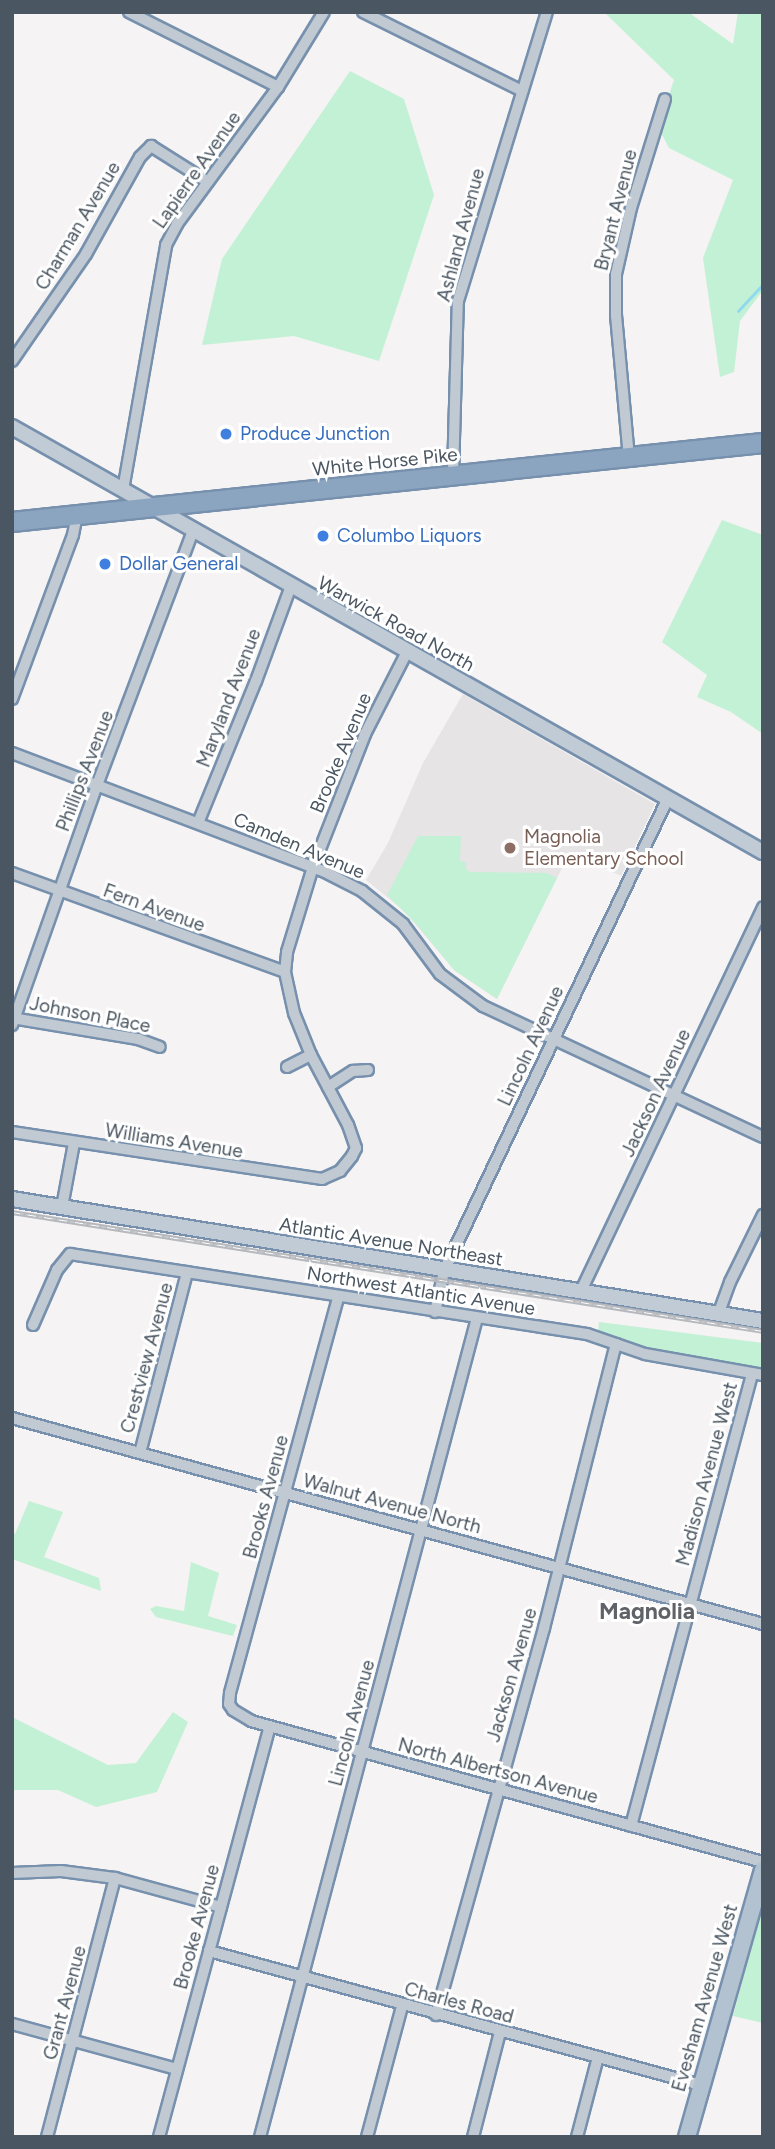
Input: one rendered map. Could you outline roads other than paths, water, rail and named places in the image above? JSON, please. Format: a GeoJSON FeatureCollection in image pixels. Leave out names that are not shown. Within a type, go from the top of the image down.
{"type":"FeatureCollection","features":[{"type":"Feature","properties":{"kind":"highway","name":"White Horse Pike"},"geometry":{"type":"LineString","coordinates":[[12,522],[763,443]]}},
{"type":"Feature","properties":{"kind":"main road","name":"Evesham Avenue West"},"geometry":{"type":"LineString","coordinates":[[687,2137],[763,1870]]}},
{"type":"Feature","properties":{"kind":"street"},"geometry":{"type":"LineString","coordinates":[[129,12],[278,87]]}},
{"type":"Feature","properties":{"kind":"street","name":"Lapierre Avenue"},"geometry":{"type":"LineString","coordinates":[[123,490],[166,245],[177,224],[278,87],[324,12]]}},
{"type":"Feature","properties":{"kind":"street"},"geometry":{"type":"LineString","coordinates":[[363,12],[522,91]]}},
{"type":"Feature","properties":{"kind":"street","name":"Ashland Avenue"},"geometry":{"type":"LineString","coordinates":[[453,475],[458,301],[547,12]]}},
{"type":"Feature","properties":{"kind":"street","name":"Bryant Avenue"},"geometry":{"type":"LineString","coordinates":[[629,458],[615,316],[616,274],[631,208],[664,99]]}},
{"type":"Feature","properties":{"kind":"street","name":"Charman Avenue"},"geometry":{"type":"LineString","coordinates":[[12,361],[86,254],[140,157],[151,146],[208,182]]}},
{"type":"Feature","properties":{"kind":"street","name":"Warwick Road North"},"geometry":{"type":"LineString","coordinates":[[12,427],[763,852]]}},
{"type":"Feature","properties":{"kind":"street"},"geometry":{"type":"LineString","coordinates":[[12,699],[74,535],[77,515]]}},
{"type":"Feature","properties":{"kind":"street","name":"Phillips Avenue"},"geometry":{"type":"LineString","coordinates":[[13,1020],[97,785],[193,530]]}},
{"type":"Feature","properties":{"kind":"street","name":"Maryland Avenue"},"geometry":{"type":"LineString","coordinates":[[198,823],[256,681],[291,586]]}},
{"type":"Feature","properties":{"kind":"street","name":"Brooke Avenue"},"geometry":{"type":"LineString","coordinates":[[330,1175],[340,1171],[356,1147],[348,1125],[311,1055],[294,1013],[285,972],[287,952],[313,867],[365,734],[407,652]]}},
{"type":"Feature","properties":{"kind":"street","name":"Camden Avenue"},"geometry":{"type":"LineString","coordinates":[[12,753],[313,867],[362,891],[384,906],[403,925],[440,974],[483,1006],[763,1137]]}},
{"type":"Feature","properties":{"kind":"street","name":"Lincoln Avenue"},"geometry":{"type":"LineString","coordinates":[[435,1312],[444,1271],[668,798]]}},
{"type":"Feature","properties":{"kind":"street","name":"Fern Avenue"},"geometry":{"type":"LineString","coordinates":[[12,873],[285,972]]}},
{"type":"Feature","properties":{"kind":"street","name":"Jackson Avenue"},"geometry":{"type":"LineString","coordinates":[[580,1293],[763,907]]}},
{"type":"Feature","properties":{"kind":"street","name":"Johnson Place"},"geometry":{"type":"LineString","coordinates":[[13,1020],[138,1039],[160,1047]]}},
{"type":"Feature","properties":{"kind":"street"},"geometry":{"type":"LineString","coordinates":[[287,1067],[311,1055]]}},
{"type":"Feature","properties":{"kind":"street"},"geometry":{"type":"LineString","coordinates":[[328,1087],[353,1071],[368,1070]]}},
{"type":"Feature","properties":{"kind":"street","name":"Williams Avenue"},"geometry":{"type":"LineString","coordinates":[[12,1132],[266,1173],[322,1179],[330,1175]]}},
{"type":"Feature","properties":{"kind":"street"},"geometry":{"type":"LineString","coordinates":[[62,1207],[74,1143]]}},
{"type":"Feature","properties":{"kind":"street","name":"Atlantic Avenue Northeast"},"geometry":{"type":"LineString","coordinates":[[12,1199],[763,1321]]}},
{"type":"Feature","properties":{"kind":"street"},"geometry":{"type":"LineString","coordinates":[[718,1315],[730,1282],[763,1214]]}},
{"type":"Feature","properties":{"kind":"street","name":"Northwest Atlantic Avenue"},"geometry":{"type":"LineString","coordinates":[[33,1325],[57,1270],[70,1254],[338,1298],[587,1334],[657,1357],[757,1374]]}},
{"type":"Feature","properties":{"kind":"street","name":"Crestview Avenue"},"geometry":{"type":"LineString","coordinates":[[140,1453],[187,1272]]}},
{"type":"Feature","properties":{"kind":"street","name":"Brooks Avenue"},"geometry":{"type":"LineString","coordinates":[[230,1705],[230,1694],[338,1298]]}},
{"type":"Feature","properties":{"kind":"street","name":"Lincoln Avenue"},"geometry":{"type":"LineString","coordinates":[[261,2137],[477,1318]]}},
{"type":"Feature","properties":{"kind":"street","name":"Jackson Avenue"},"geometry":{"type":"LineString","coordinates":[[436,2015],[559,1568],[616,1344]]}},
{"type":"Feature","properties":{"kind":"street","name":"Madison Avenue West"},"geometry":{"type":"LineString","coordinates":[[631,1826],[757,1374]]}},
{"type":"Feature","properties":{"kind":"street","name":"Walnut Avenue North"},"geometry":{"type":"LineString","coordinates":[[12,1418],[763,1624]]}},
{"type":"Feature","properties":{"kind":"street","name":"North Albertson Avenue"},"geometry":{"type":"LineString","coordinates":[[230,1705],[239,1715],[270,1727],[763,1862]]}},
{"type":"Feature","properties":{"kind":"street","name":"Brooke Avenue"},"geometry":{"type":"LineString","coordinates":[[159,2137],[270,1727]]}},
{"type":"Feature","properties":{"kind":"street"},"geometry":{"type":"LineString","coordinates":[[12,1873],[61,1871],[116,1878],[220,1907]]}},
{"type":"Feature","properties":{"kind":"street","name":"Grant Avenue"},"geometry":{"type":"LineString","coordinates":[[47,2137],[116,1878]]}},
{"type":"Feature","properties":{"kind":"street","name":"Charles Road"},"geometry":{"type":"LineString","coordinates":[[209,1951],[402,2006],[702,2085]]}},
{"type":"Feature","properties":{"kind":"street"},"geometry":{"type":"LineString","coordinates":[[367,2137],[402,2006]]}},
{"type":"Feature","properties":{"kind":"street"},"geometry":{"type":"LineString","coordinates":[[12,2024],[177,2068]]}},
{"type":"Feature","properties":{"kind":"street"},"geometry":{"type":"LineString","coordinates":[[473,2137],[500,2032]]}},
{"type":"Feature","properties":{"kind":"street"},"geometry":{"type":"LineString","coordinates":[[577,2137],[598,2057]]}},
{"type":"Feature","properties":{"kind":"waterway"},"geometry":{"type":"LineString","coordinates":[[738,311],[763,284]]}},
{"type":"Feature","properties":{"kind":"railway"},"geometry":{"type":"LineString","coordinates":[[12,1212],[763,1331]]}},
{"type":"Feature","properties":{"kind":"place","name":"Produce Junction"},"geometry":{"type":"Point","coordinates":[226,434]}},
{"type":"Feature","properties":{"kind":"place","name":"Columbo Liquors"},"geometry":{"type":"Point","coordinates":[323,536]}},
{"type":"Feature","properties":{"kind":"place","name":"Dollar General"},"geometry":{"type":"Point","coordinates":[105,564]}},
{"type":"Feature","properties":{"kind":"place","name":"Magnolia Elementary School"},"geometry":{"type":"Point","coordinates":[510,848]}},
{"type":"Feature","properties":{"kind":"district","name":"Magnolia"},"geometry":{"type":"Point","coordinates":[647,1611]}}]}
